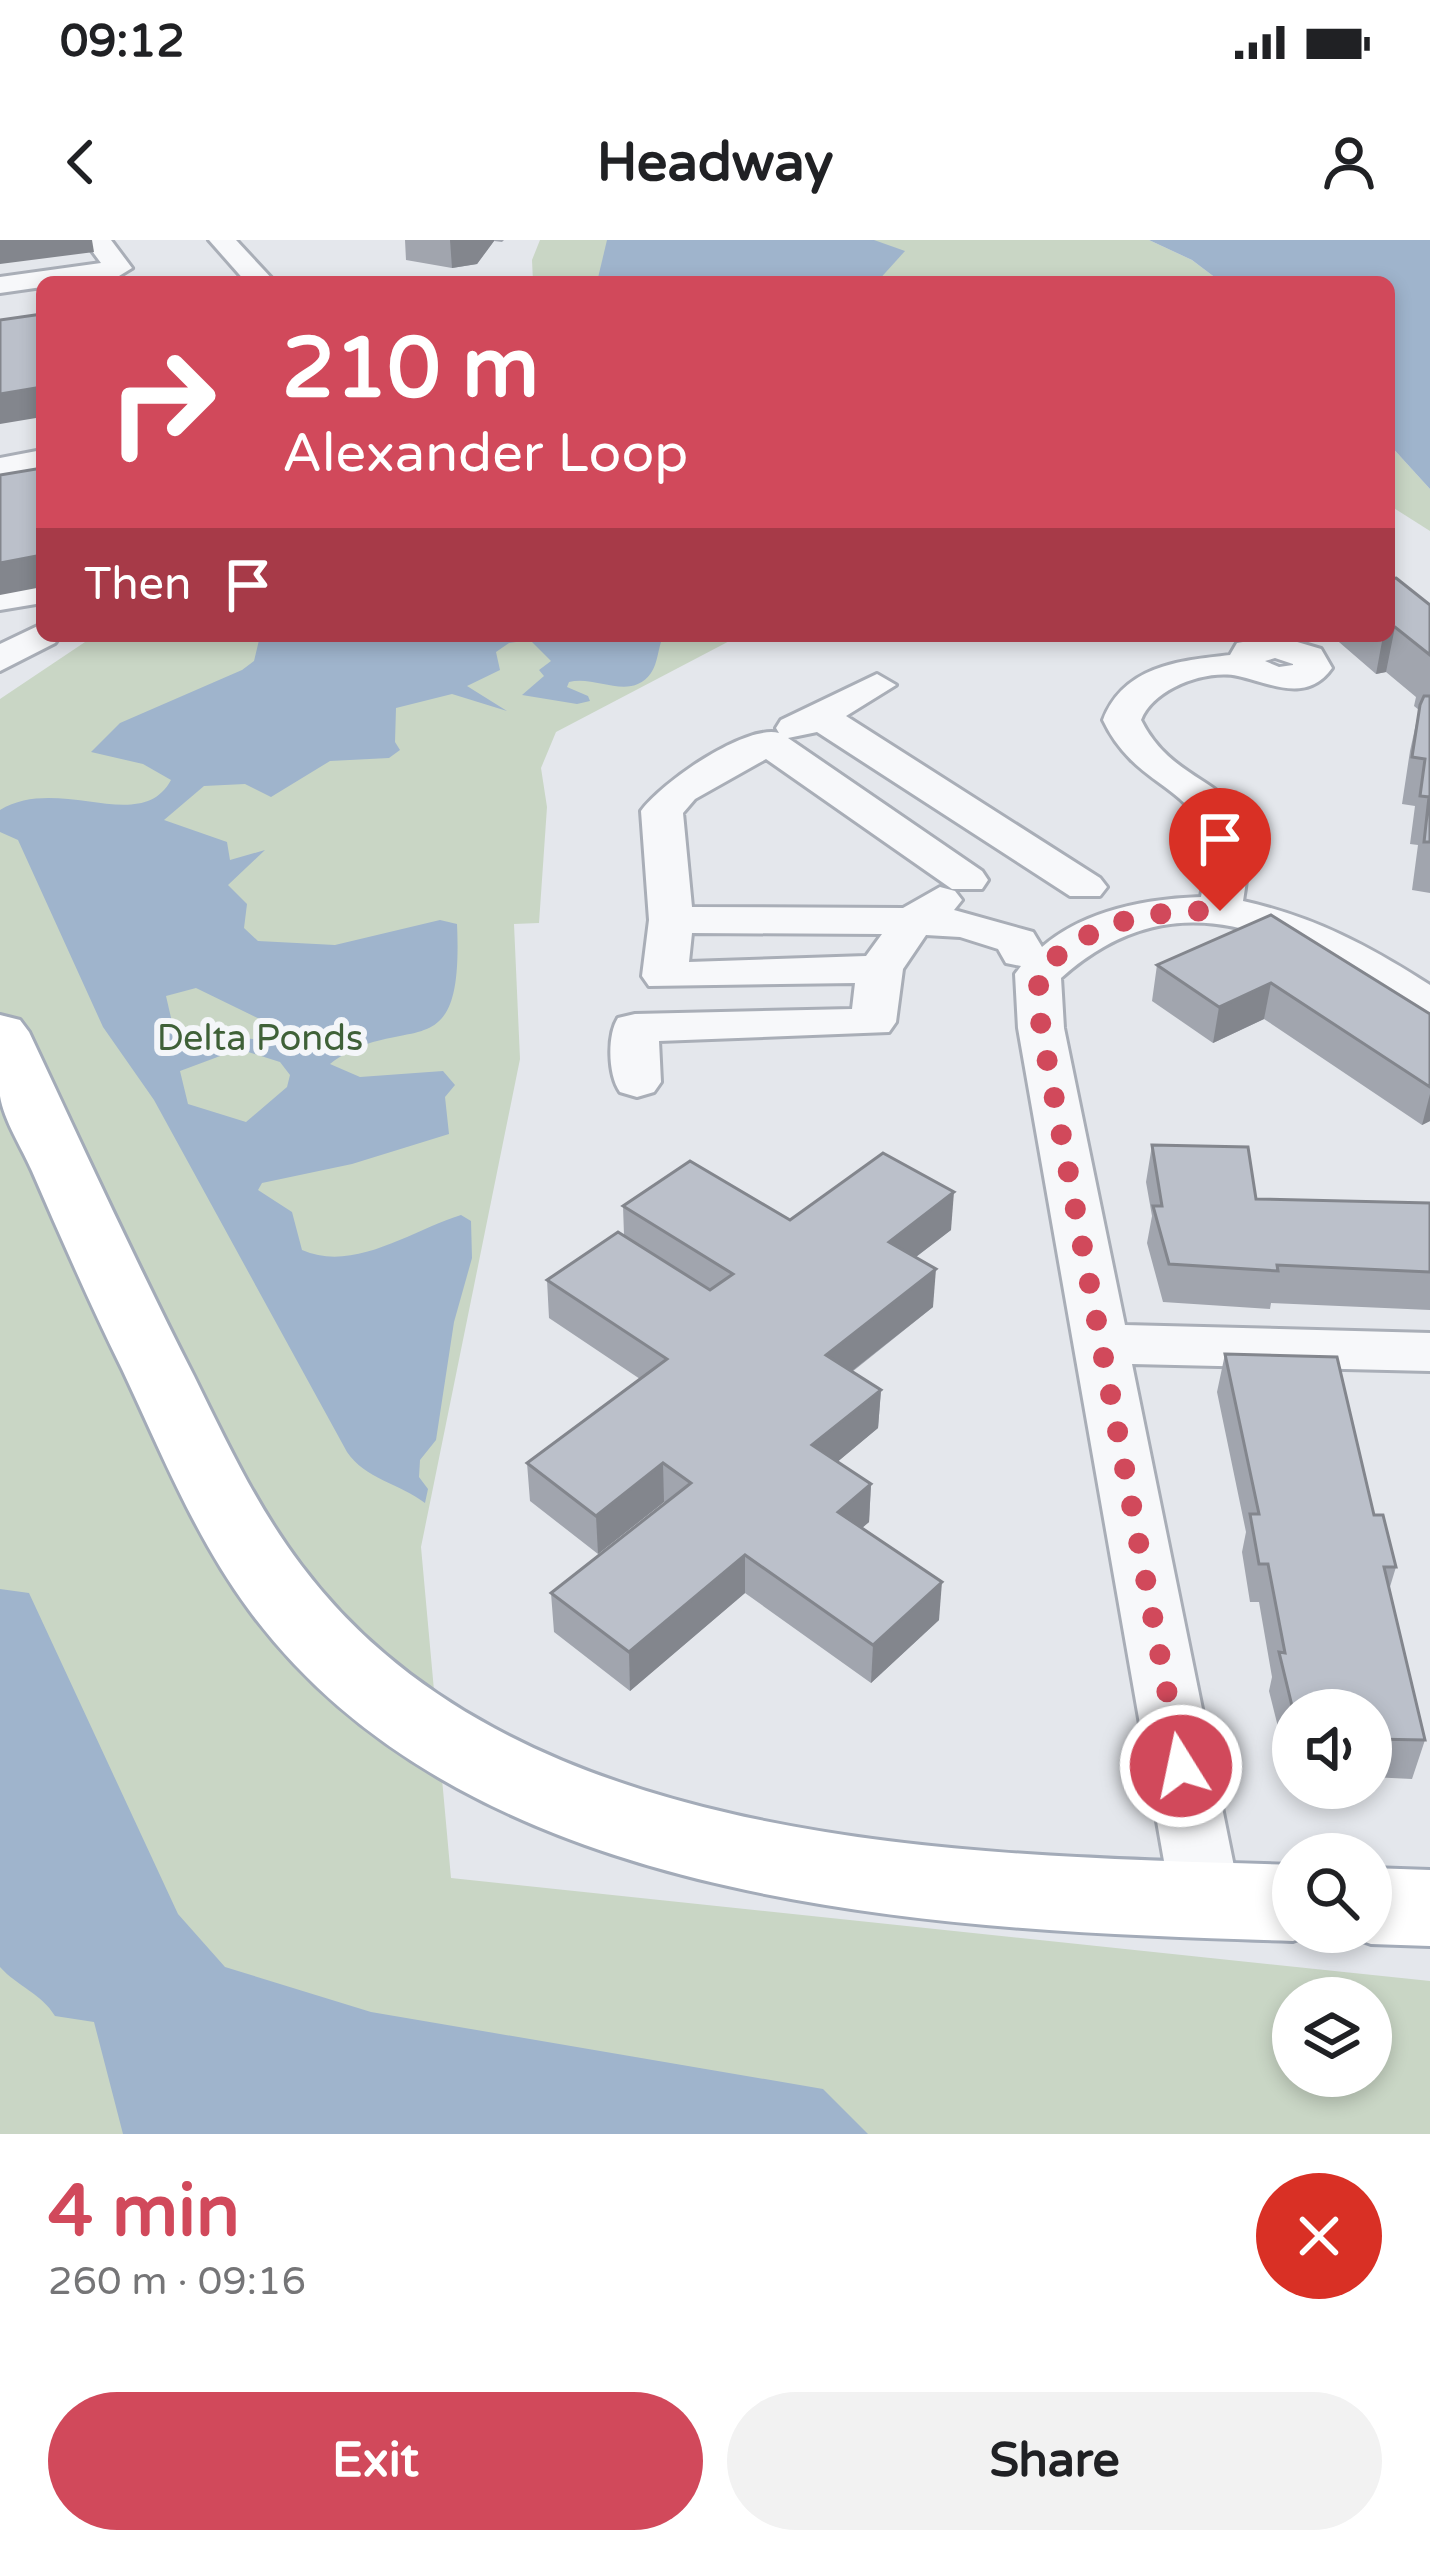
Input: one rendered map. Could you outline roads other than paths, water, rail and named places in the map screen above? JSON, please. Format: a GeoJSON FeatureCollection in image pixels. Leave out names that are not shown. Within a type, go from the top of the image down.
{"type":"FeatureCollection","features":[{"type":"Feature","properties":{"kind":"main road"},"geometry":{"type":"LineString","coordinates":[[0,1032],[118,1292],[221,1501],[278,1593],[325,1648],[392,1709],[506,1778],[586,1811],[731,1850],[970,1885],[1272,1903]]}},
{"type":"Feature","properties":{"kind":"main road"},"geometry":{"type":"LineString","coordinates":[[1392,1907],[1430,1908]]}},
{"type":"Feature","properties":{"kind":"street"},"geometry":{"type":"LineString","coordinates":[[63,276],[119,268],[97,240]]}},
{"type":"Feature","properties":{"kind":"street"},"geometry":{"type":"LineString","coordinates":[[221,240],[254,276]]}},
{"type":"Feature","properties":{"kind":"street"},"geometry":{"type":"LineString","coordinates":[[0,285],[36,280]]}},
{"type":"Feature","properties":{"kind":"street"},"geometry":{"type":"LineString","coordinates":[[0,438],[36,432]]}},
{"type":"Feature","properties":{"kind":"street"},"geometry":{"type":"LineString","coordinates":[[0,468],[36,461]]}},
{"type":"Feature","properties":{"kind":"street"},"geometry":{"type":"LineString","coordinates":[[0,496],[36,490]]}},
{"type":"Feature","properties":{"kind":"street"},"geometry":{"type":"LineString","coordinates":[[0,599],[36,593]]}},
{"type":"Feature","properties":{"kind":"street"},"geometry":{"type":"LineString","coordinates":[[0,660],[36,639]]}},
{"type":"Feature","properties":{"kind":"street"},"geometry":{"type":"LineString","coordinates":[[1220,911],[1227,833],[1214,809],[1134,745],[1122,720],[1132,697],[1160,680],[1245,664]]}},
{"type":"Feature","properties":{"kind":"street"},"geometry":{"type":"LineString","coordinates":[[664,1028],[671,920],[662,811],[681,790],[877,685]]}},
{"type":"Feature","properties":{"kind":"street"},"geometry":{"type":"LineString","coordinates":[[819,716],[1085,887]]}},
{"type":"Feature","properties":{"kind":"street"},"geometry":{"type":"LineString","coordinates":[[768,742],[967,880]]}},
{"type":"Feature","properties":{"kind":"street"},"geometry":{"type":"LineString","coordinates":[[637,1082],[635,1028],[873,1022],[880,969],[923,923],[967,880],[1032,853]]}},
{"type":"Feature","properties":{"kind":"street"},"geometry":{"type":"LineString","coordinates":[[671,920],[923,923],[945,939],[1000,957],[1036,957],[1116,921],[1178,910],[1220,911],[1309,933],[1430,1005]]}},
{"type":"Feature","properties":{"kind":"street"},"geometry":{"type":"LineString","coordinates":[[1036,957],[1041,1028],[1206,1901]]}},
{"type":"Feature","properties":{"kind":"street"},"geometry":{"type":"LineString","coordinates":[[665,976],[880,969]]}},
{"type":"Feature","properties":{"kind":"street"},"geometry":{"type":"LineString","coordinates":[[1103,1345],[1430,1352]]}},
{"type":"Feature","properties":{"kind":"water"},"geometry":{"type":"Polygon","coordinates":[[[607,240],[874,240],[905,251],[882,276],[598,276],[607,240]]]}},
{"type":"Feature","properties":{"kind":"water"},"geometry":{"type":"Polygon","coordinates":[[[1149,240],[1430,240],[1430,489],[1395,451],[1395,276],[1213,276],[1192,260],[1149,240]]]}},
{"type":"Feature","properties":{"kind":"water"},"geometry":{"type":"Polygon","coordinates":[[[259,642],[516,642],[496,652],[500,670],[467,686],[507,711],[452,694],[396,708],[395,742],[400,750],[389,758],[330,761],[271,797],[245,784],[204,786],[164,820],[227,842],[230,860],[265,850],[228,885],[247,904],[244,928],[258,941],[335,945],[440,920],[457,924],[457,972],[451,1002],[440,1021],[424,1030],[357,1048],[330,1064],[360,1077],[443,1071],[455,1085],[445,1097],[449,1134],[352,1164],[262,1183],[258,1190],[292,1212],[302,1250],[322,1256],[383,1247],[461,1215],[471,1221],[472,1258],[454,1322],[436,1440],[420,1460],[419,1477],[428,1489],[425,1503],[363,1469],[347,1452],[154,1100],[103,1027],[18,840],[0,832],[0,810],[23,801],[47,798],[119,805],[157,796],[171,780],[143,764],[91,752],[120,723],[254,661],[259,642]],[[196,988],[166,996],[172,1022],[181,1033],[264,1040],[274,1026],[196,988]],[[239,1049],[180,1071],[188,1104],[246,1122],[287,1087],[290,1075],[280,1062],[239,1049]]]}},
{"type":"Feature","properties":{"kind":"water"},"geometry":{"type":"Polygon","coordinates":[[[532,642],[661,642],[653,669],[633,686],[569,682],[567,687],[590,701],[577,704],[522,695],[544,676],[539,670],[551,661],[532,642]]]}},
{"type":"Feature","properties":{"kind":"water"},"geometry":{"type":"Polygon","coordinates":[[[0,1589],[29,1593],[178,1914],[225,1967],[371,2012],[823,2089],[868,2134],[123,2134],[94,2022],[55,2016],[0,1967],[0,1589]]]}},
{"type":"Feature","properties":{"kind":"park label","name":"Delta Ponds"},"geometry":{"type":"Point","coordinates":[260,1038]}}]}
